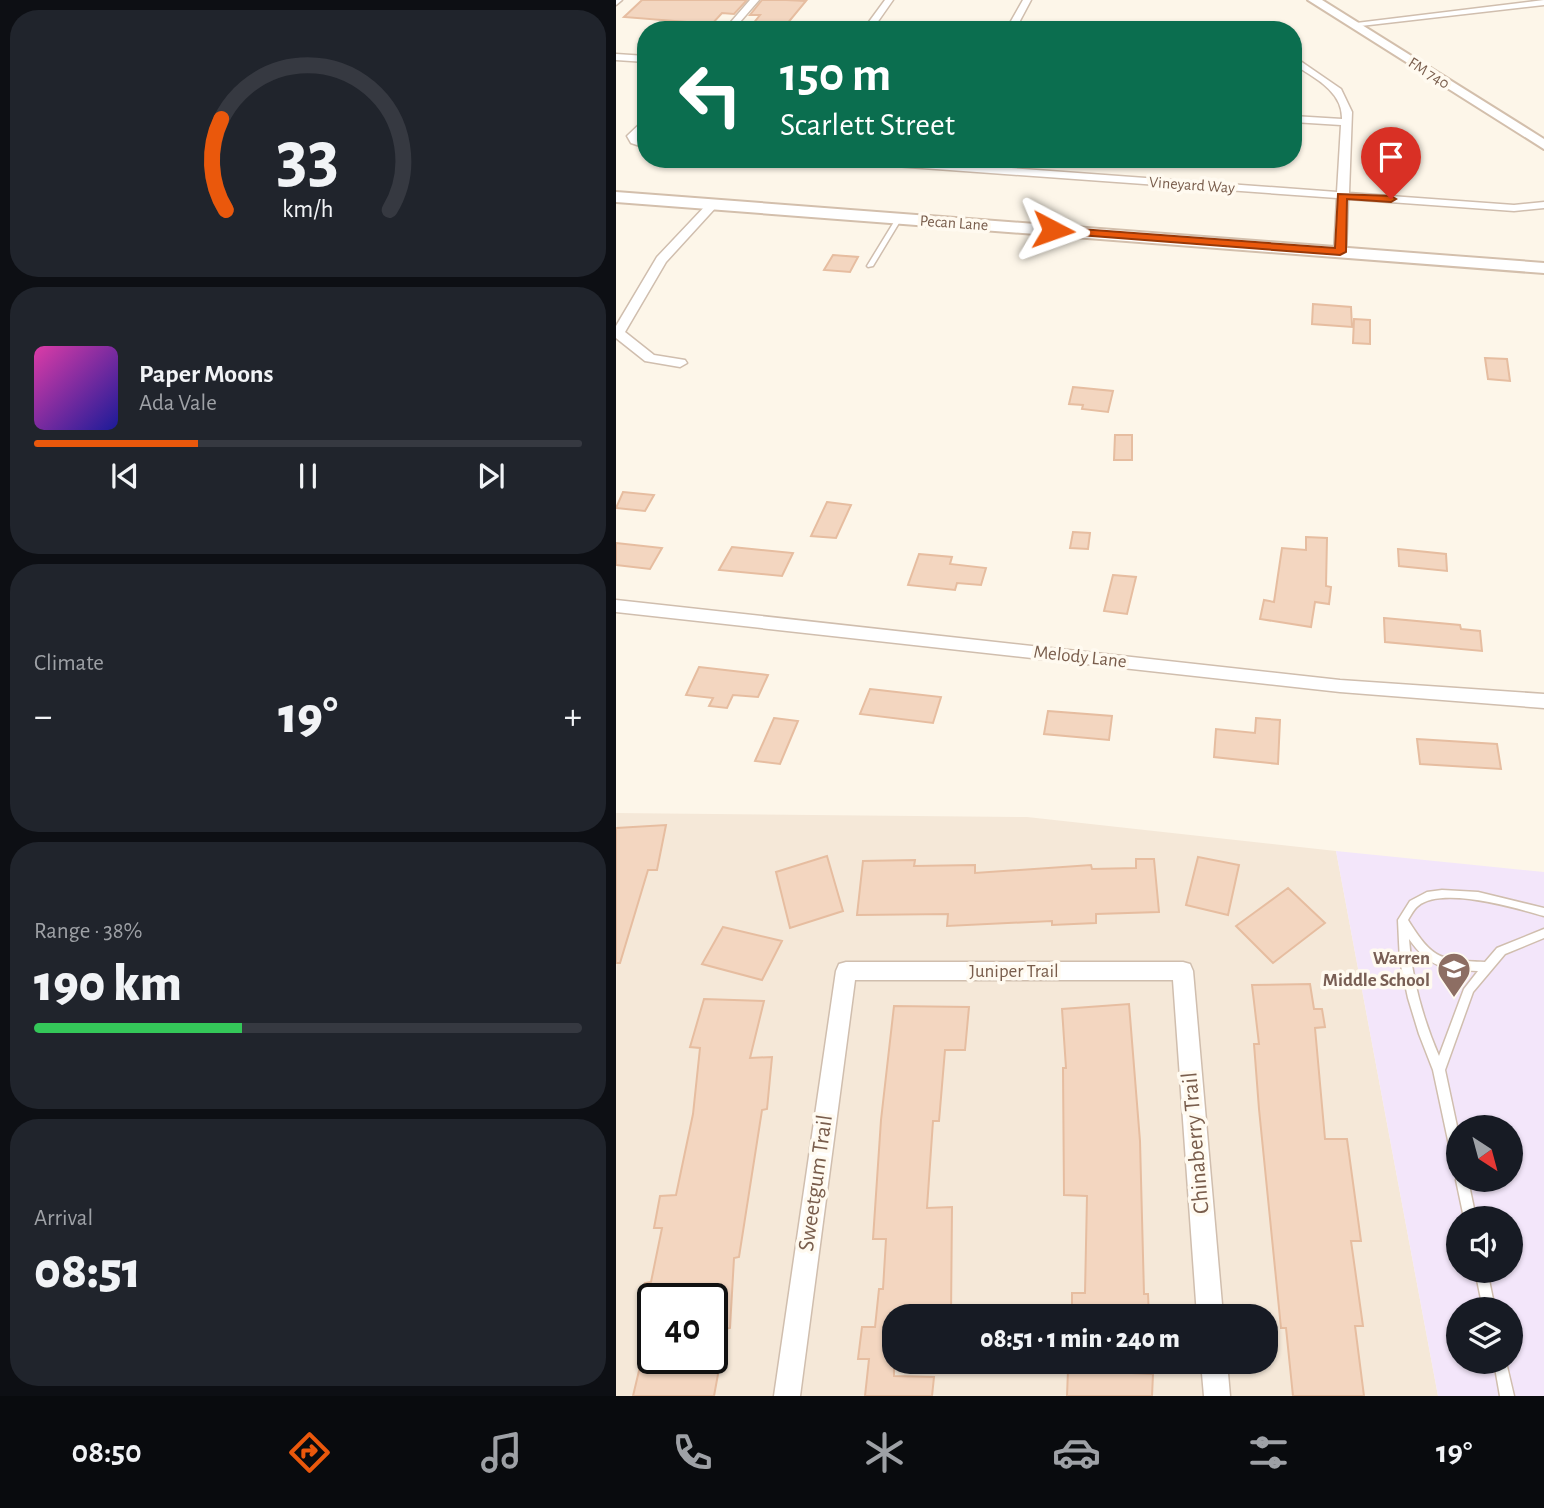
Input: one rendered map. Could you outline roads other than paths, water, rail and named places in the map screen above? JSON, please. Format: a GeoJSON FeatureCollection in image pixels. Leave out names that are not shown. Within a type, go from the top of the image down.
{"type":"FeatureCollection","features":[{"type":"Feature","properties":{"kind":"street"},"geometry":{"type":"LineString","coordinates":[[736,21],[755,0]]}},
{"type":"Feature","properties":{"kind":"street"},"geometry":{"type":"LineString","coordinates":[[874,21],[889,0]]}},
{"type":"Feature","properties":{"kind":"street"},"geometry":{"type":"LineString","coordinates":[[1015,21],[1027,0]]}},
{"type":"Feature","properties":{"kind":"street","name":"FM 740"},"geometry":{"type":"LineString","coordinates":[[1314,0],[1544,145]]}},
{"type":"Feature","properties":{"kind":"street"},"geometry":{"type":"LineString","coordinates":[[1352,24],[1544,2]]}},
{"type":"Feature","properties":{"kind":"street"},"geometry":{"type":"LineString","coordinates":[[616,57],[637,58]]}},
{"type":"Feature","properties":{"kind":"street"},"geometry":{"type":"LineString","coordinates":[[1302,65],[1338,91],[1345,103],[1340,252]]}},
{"type":"Feature","properties":{"kind":"street"},"geometry":{"type":"LineString","coordinates":[[1302,120],[1346,122]]}},
{"type":"Feature","properties":{"kind":"street","name":"Vineyard Way"},"geometry":{"type":"LineString","coordinates":[[962,168],[1514,208],[1544,205]]}},
{"type":"Feature","properties":{"kind":"street","name":"Pecan Lane"},"geometry":{"type":"LineString","coordinates":[[616,197],[1544,268]]}},
{"type":"Feature","properties":{"kind":"street"},"geometry":{"type":"LineString","coordinates":[[680,363],[650,358],[618,333],[662,260],[713,204]]}},
{"type":"Feature","properties":{"kind":"street","name":"Melody Lane"},"geometry":{"type":"LineString","coordinates":[[616,606],[1340,686],[1544,701]]}},
{"type":"Feature","properties":{"kind":"street","name":"Juniper Trail"},"geometry":{"type":"LineString","coordinates":[[846,971],[1183,971]]}},
{"type":"Feature","properties":{"kind":"street","name":"Sweetgum Trail"},"geometry":{"type":"LineString","coordinates":[[787,1396],[846,971]]}},
{"type":"Feature","properties":{"kind":"street","name":"Chinaberry Trail"},"geometry":{"type":"LineString","coordinates":[[1183,971],[1209,1304]]}},
{"type":"Feature","properties":{"kind":"street"},"geometry":{"type":"LineString","coordinates":[[1215,1374],[1217,1396]]}},
{"type":"Feature","properties":{"kind":"lane"},"geometry":{"type":"LineString","coordinates":[[870,266],[900,218]]}},
{"type":"Feature","properties":{"kind":"lane"},"geometry":{"type":"LineString","coordinates":[[1449,1115],[1439,1070],[1416,1017],[1403,950],[1403,920],[1414,902],[1436,893],[1504,901],[1544,912]]}},
{"type":"Feature","properties":{"kind":"lane"},"geometry":{"type":"LineString","coordinates":[[1403,920],[1422,952],[1443,964],[1488,967]]}},
{"type":"Feature","properties":{"kind":"lane"},"geometry":{"type":"LineString","coordinates":[[1439,1070],[1469,989],[1501,951],[1544,933]]}},
{"type":"Feature","properties":{"kind":"lane"},"geometry":{"type":"LineString","coordinates":[[1502,1374],[1507,1396]]}},
{"type":"Feature","properties":{"kind":"place","name":"Warren Middle School"},"geometry":{"type":"Point","coordinates":[1454,999]}}]}
